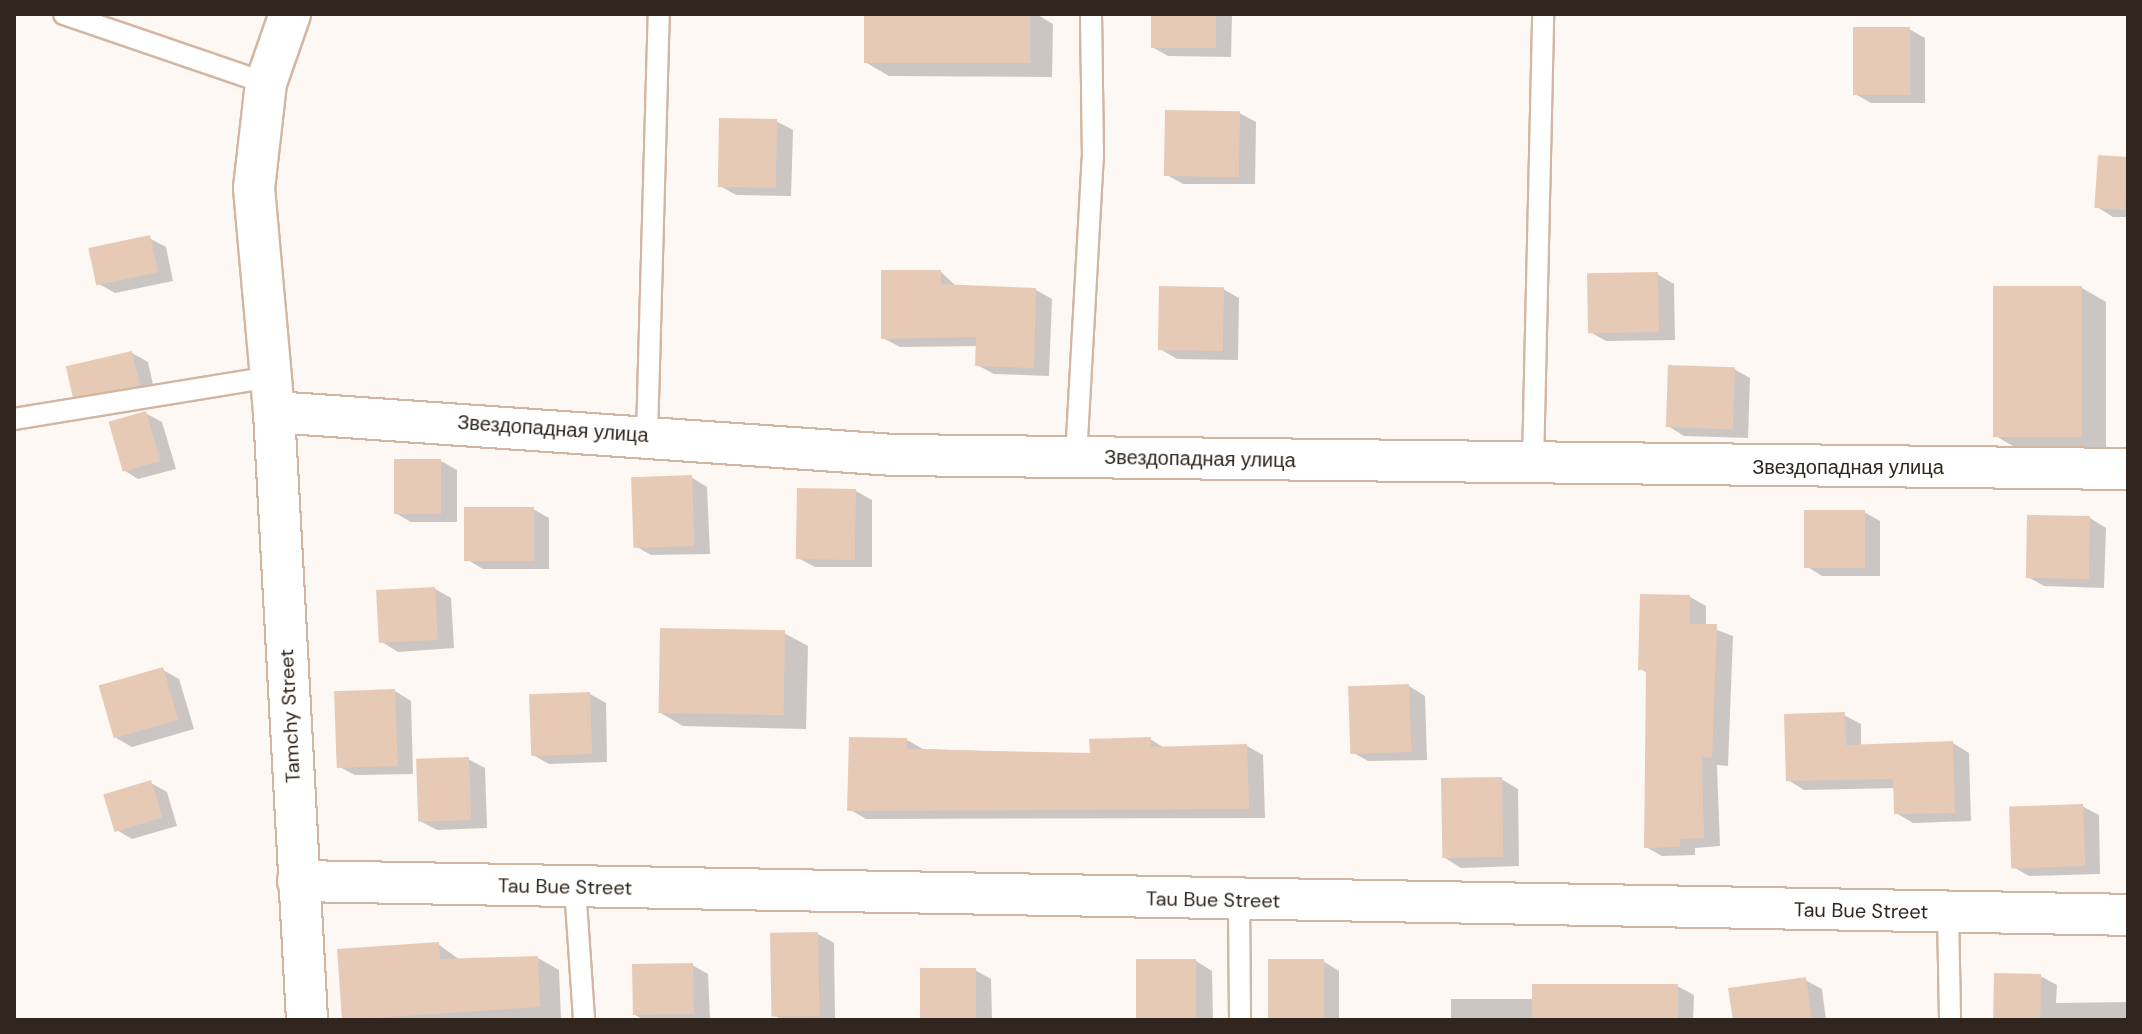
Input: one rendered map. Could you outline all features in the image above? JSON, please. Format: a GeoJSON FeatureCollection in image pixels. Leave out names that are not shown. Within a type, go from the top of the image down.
{"type":"FeatureCollection","features":[{"type":"Feature","properties":{"kind":"street","name":"Tamchy Street"},"geometry":{"type":"LineString","coordinates":[[290,14],[266,83],[254,188],[273,395],[307,1020]]}},
{"type":"Feature","properties":{"kind":"street","name":"Звездопадная улица"},"geometry":{"type":"LineString","coordinates":[[273,395],[647,435],[893,455],[2128,469]]}},
{"type":"Feature","properties":{"kind":"street","name":"Tau Bue Street"},"geometry":{"type":"LineString","coordinates":[[298,881],[1239,901],[2128,915]]}},
{"type":"Feature","properties":{"kind":"lane"},"geometry":{"type":"LineString","coordinates":[[64,14],[266,83]]}},
{"type":"Feature","properties":{"kind":"lane"},"geometry":{"type":"LineString","coordinates":[[647,435],[659,14]]}},
{"type":"Feature","properties":{"kind":"lane"},"geometry":{"type":"LineString","coordinates":[[1076,457],[1093,157],[1091,14]]}},
{"type":"Feature","properties":{"kind":"lane"},"geometry":{"type":"LineString","coordinates":[[1533,464],[1543,14]]}},
{"type":"Feature","properties":{"kind":"lane"},"geometry":{"type":"LineString","coordinates":[[14,419],[273,395]]}},
{"type":"Feature","properties":{"kind":"lane"},"geometry":{"type":"LineString","coordinates":[[575,887],[584,1020]]}},
{"type":"Feature","properties":{"kind":"lane"},"geometry":{"type":"LineString","coordinates":[[1239,901],[1240,1020]]}},
{"type":"Feature","properties":{"kind":"lane"},"geometry":{"type":"LineString","coordinates":[[1948,913],[1950,1020]]}},
{"type":"Feature","properties":{"kind":"building"},"geometry":{"type":"Polygon","coordinates":[[[864,14],[1030,14],[1030,63],[864,63],[864,14]]]}},
{"type":"Feature","properties":{"kind":"building"},"geometry":{"type":"Polygon","coordinates":[[[1151,14],[1216,14],[1216,48],[1151,48],[1151,14]]]}},
{"type":"Feature","properties":{"kind":"building"},"geometry":{"type":"Polygon","coordinates":[[[1853,27],[1910,27],[1910,95],[1853,95],[1853,27]]]}},
{"type":"Feature","properties":{"kind":"building"},"geometry":{"type":"Polygon","coordinates":[[[1165,110],[1240,111],[1239,177],[1164,176],[1165,110]]]}},
{"type":"Feature","properties":{"kind":"building"},"geometry":{"type":"Polygon","coordinates":[[[719,118],[777,119],[776,188],[718,187],[719,118]]]}},
{"type":"Feature","properties":{"kind":"building"},"geometry":{"type":"Polygon","coordinates":[[[2098,155],[2128,157],[2124,210],[2094,208],[2098,155]]]}},
{"type":"Feature","properties":{"kind":"building"},"geometry":{"type":"Polygon","coordinates":[[[150,235],[158,272],[96,285],[88,248],[150,235]]]}},
{"type":"Feature","properties":{"kind":"building"},"geometry":{"type":"Polygon","coordinates":[[[881,270],[941,270],[941,284],[1036,288],[1034,368],[975,366],[976,337],[881,339],[881,270]]]}},
{"type":"Feature","properties":{"kind":"building"},"geometry":{"type":"Polygon","coordinates":[[[1658,272],[1659,332],[1588,333],[1587,273],[1658,272]]]}},
{"type":"Feature","properties":{"kind":"building"},"geometry":{"type":"Polygon","coordinates":[[[1159,286],[1224,287],[1223,351],[1158,350],[1159,286]]]}},
{"type":"Feature","properties":{"kind":"building"},"geometry":{"type":"Polygon","coordinates":[[[1993,286],[2082,286],[2082,437],[1993,437],[1993,286]]]}},
{"type":"Feature","properties":{"kind":"building"},"geometry":{"type":"Polygon","coordinates":[[[132,351],[140,385],[74,400],[66,366],[132,351]]]}},
{"type":"Feature","properties":{"kind":"building"},"geometry":{"type":"Polygon","coordinates":[[[1668,365],[1735,367],[1733,429],[1666,427],[1668,365]]]}},
{"type":"Feature","properties":{"kind":"building"},"geometry":{"type":"Polygon","coordinates":[[[146,411],[160,461],[123,472],[109,422],[146,411]]]}},
{"type":"Feature","properties":{"kind":"building"},"geometry":{"type":"Polygon","coordinates":[[[394,459],[441,459],[441,514],[394,514],[394,459]]]}},
{"type":"Feature","properties":{"kind":"building"},"geometry":{"type":"Polygon","coordinates":[[[692,475],[694,546],[634,548],[631,477],[692,475]]]}},
{"type":"Feature","properties":{"kind":"building"},"geometry":{"type":"Polygon","coordinates":[[[797,488],[856,489],[855,560],[796,559],[797,488]]]}},
{"type":"Feature","properties":{"kind":"building"},"geometry":{"type":"Polygon","coordinates":[[[464,507],[534,507],[534,561],[464,561],[464,507]]]}},
{"type":"Feature","properties":{"kind":"building"},"geometry":{"type":"Polygon","coordinates":[[[1804,510],[1865,510],[1865,568],[1804,568],[1804,510]]]}},
{"type":"Feature","properties":{"kind":"building"},"geometry":{"type":"Polygon","coordinates":[[[2027,515],[2090,516],[2089,579],[2026,578],[2027,515]]]}},
{"type":"Feature","properties":{"kind":"building"},"geometry":{"type":"Polygon","coordinates":[[[435,587],[438,640],[379,643],[376,590],[435,587]]]}},
{"type":"Feature","properties":{"kind":"building"},"geometry":{"type":"Polygon","coordinates":[[[1640,594],[1690,595],[1690,624],[1717,624],[1712,758],[1702,757],[1704,838],[1680,839],[1680,847],[1644,848],[1646,670],[1638,670],[1640,594]]]}},
{"type":"Feature","properties":{"kind":"building"},"geometry":{"type":"Polygon","coordinates":[[[660,628],[785,630],[783,715],[659,713],[660,628]]]}},
{"type":"Feature","properties":{"kind":"building"},"geometry":{"type":"Polygon","coordinates":[[[163,667],[178,720],[114,738],[99,685],[163,667]]]}},
{"type":"Feature","properties":{"kind":"building"},"geometry":{"type":"Polygon","coordinates":[[[1409,684],[1411,752],[1350,754],[1348,686],[1409,684]]]}},
{"type":"Feature","properties":{"kind":"building"},"geometry":{"type":"Polygon","coordinates":[[[395,689],[398,766],[337,768],[334,691],[395,689]]]}},
{"type":"Feature","properties":{"kind":"building"},"geometry":{"type":"Polygon","coordinates":[[[590,692],[592,754],[531,756],[529,694],[590,692]]]}},
{"type":"Feature","properties":{"kind":"building"},"geometry":{"type":"Polygon","coordinates":[[[1845,712],[1846,745],[1953,741],[1955,813],[1894,814],[1893,779],[1786,781],[1784,714],[1845,712]]]}},
{"type":"Feature","properties":{"kind":"building"},"geometry":{"type":"Polygon","coordinates":[[[849,737],[907,738],[907,749],[1090,753],[1089,739],[1151,737],[1151,747],[1247,744],[1249,809],[847,811],[849,737]]]}},
{"type":"Feature","properties":{"kind":"building"},"geometry":{"type":"Polygon","coordinates":[[[469,757],[471,820],[418,822],[416,759],[469,757]]]}},
{"type":"Feature","properties":{"kind":"building"},"geometry":{"type":"Polygon","coordinates":[[[1502,777],[1503,857],[1442,858],[1441,778],[1502,777]]]}},
{"type":"Feature","properties":{"kind":"building"},"geometry":{"type":"Polygon","coordinates":[[[151,780],[162,817],[115,832],[103,795],[151,780]]]}},
{"type":"Feature","properties":{"kind":"building"},"geometry":{"type":"Polygon","coordinates":[[[2083,804],[2085,866],[2011,869],[2009,807],[2083,804]]]}},
{"type":"Feature","properties":{"kind":"building"},"geometry":{"type":"Polygon","coordinates":[[[818,932],[819,1016],[771,1017],[770,933],[818,932]]]}},
{"type":"Feature","properties":{"kind":"building"},"geometry":{"type":"Polygon","coordinates":[[[439,942],[440,959],[538,956],[540,1007],[342,1020],[337,949],[439,942]]]}},
{"type":"Feature","properties":{"kind":"building"},"geometry":{"type":"Polygon","coordinates":[[[1136,959],[1196,959],[1196,1020],[1136,1020],[1136,959]]]}},
{"type":"Feature","properties":{"kind":"building"},"geometry":{"type":"Polygon","coordinates":[[[1268,959],[1324,959],[1324,1018],[1268,1018],[1268,959]]]}},
{"type":"Feature","properties":{"kind":"building"},"geometry":{"type":"Polygon","coordinates":[[[693,963],[694,1014],[633,1015],[632,964],[693,963]]]}},
{"type":"Feature","properties":{"kind":"building"},"geometry":{"type":"Polygon","coordinates":[[[920,968],[976,968],[976,1020],[920,1020],[920,968]]]}},
{"type":"Feature","properties":{"kind":"building"},"geometry":{"type":"Polygon","coordinates":[[[1994,973],[2041,974],[2040,1020],[1993,1020],[1994,973]]]}},
{"type":"Feature","properties":{"kind":"building"},"geometry":{"type":"Polygon","coordinates":[[[1806,977],[1812,1020],[1733,1020],[1728,988],[1806,977]]]}},
{"type":"Feature","properties":{"kind":"building"},"geometry":{"type":"Polygon","coordinates":[[[1532,984],[1678,984],[1678,1020],[1532,1020],[1532,984]]]}}]}
